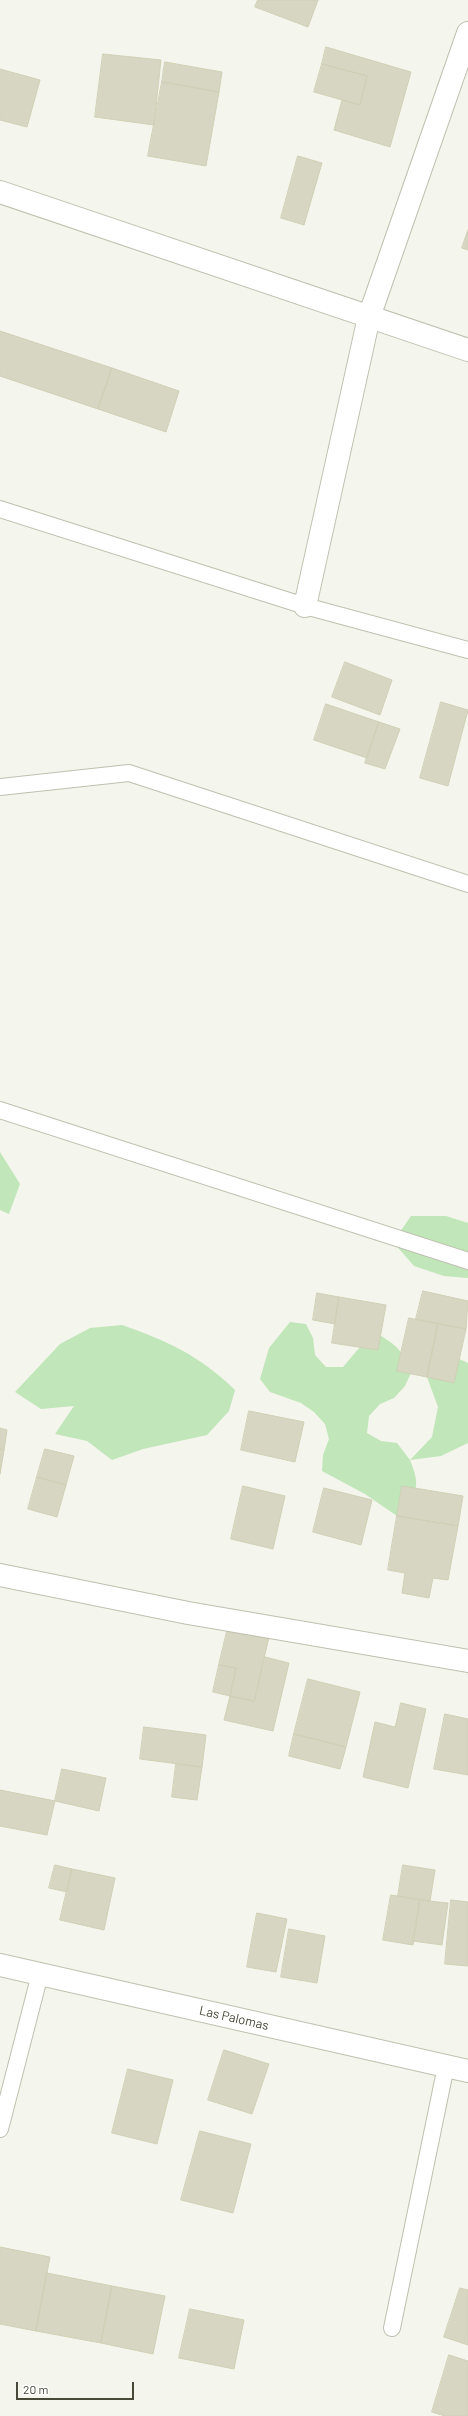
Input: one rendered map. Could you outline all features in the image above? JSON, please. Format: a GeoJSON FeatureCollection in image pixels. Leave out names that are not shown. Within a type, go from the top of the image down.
{"type":"FeatureCollection","features":[{"type":"Feature","properties":{"kind":"street"},"geometry":{"type":"LineString","coordinates":[[305,606],[369,317],[468,33]]}},
{"type":"Feature","properties":{"kind":"street"},"geometry":{"type":"LineString","coordinates":[[0,192],[468,350]]}},
{"type":"Feature","properties":{"kind":"street"},"geometry":{"type":"LineString","coordinates":[[0,1574],[188,1613],[468,1661]]}},
{"type":"Feature","properties":{"kind":"street","name":"Las Palomas"},"geometry":{"type":"LineString","coordinates":[[0,1965],[468,2071]]}},
{"type":"Feature","properties":{"kind":"lane"},"geometry":{"type":"LineString","coordinates":[[0,508],[305,606],[468,650]]}},
{"type":"Feature","properties":{"kind":"lane"},"geometry":{"type":"LineString","coordinates":[[0,787],[130,772],[468,884]]}},
{"type":"Feature","properties":{"kind":"lane"},"geometry":{"type":"LineString","coordinates":[[0,1110],[468,1261]]}},
{"type":"Feature","properties":{"kind":"lane"},"geometry":{"type":"LineString","coordinates":[[0,2129],[40,1974]]}},
{"type":"Feature","properties":{"kind":"lane"},"geometry":{"type":"LineString","coordinates":[[392,2328],[446,2066]]}},
{"type":"Feature","properties":{"kind":"green space"},"geometry":{"type":"Polygon","coordinates":[[[0,1152],[20,1184],[9,1214],[0,1210],[0,1152]]]}},
{"type":"Feature","properties":{"kind":"green space"},"geometry":{"type":"Polygon","coordinates":[[[411,1216],[446,1216],[468,1223],[468,1278],[444,1276],[414,1266],[393,1242],[411,1216]]]}},
{"type":"Feature","properties":{"kind":"green space"},"geometry":{"type":"Polygon","coordinates":[[[290,1322],[306,1324],[313,1338],[315,1355],[326,1367],[343,1367],[365,1341],[381,1336],[392,1343],[400,1351],[406,1361],[411,1373],[405,1386],[394,1398],[380,1404],[369,1416],[367,1433],[381,1441],[397,1443],[410,1460],[414,1470],[416,1485],[413,1496],[397,1516],[365,1494],[322,1471],[323,1455],[329,1439],[325,1424],[314,1412],[301,1403],[270,1392],[260,1379],[269,1348],[290,1322]]]}},
{"type":"Feature","properties":{"kind":"green space"},"geometry":{"type":"Polygon","coordinates":[[[122,1325],[154,1337],[183,1351],[209,1368],[235,1390],[229,1411],[207,1435],[143,1449],[112,1460],[87,1441],[55,1434],[74,1406],[41,1409],[15,1392],[60,1344],[90,1328],[122,1325]]]}},
{"type":"Feature","properties":{"kind":"green space"},"geometry":{"type":"Polygon","coordinates":[[[457,1358],[468,1363],[468,1443],[441,1456],[410,1460],[432,1437],[438,1407],[427,1377],[457,1358]]]}},
{"type":"Feature","properties":{"kind":"building"},"geometry":{"type":"Polygon","coordinates":[[[258,0],[318,0],[308,27],[255,7],[258,0]]]}},
{"type":"Feature","properties":{"kind":"building"},"geometry":{"type":"Polygon","coordinates":[[[326,47],[411,72],[390,147],[334,130],[342,100],[360,105],[367,76],[322,64],[326,47]]]}},
{"type":"Feature","properties":{"kind":"building"},"geometry":{"type":"Polygon","coordinates":[[[103,54],[161,60],[154,125],[95,117],[103,54]]]}},
{"type":"Feature","properties":{"kind":"building"},"geometry":{"type":"Polygon","coordinates":[[[165,62],[222,72],[219,92],[162,82],[165,62]]]}},
{"type":"Feature","properties":{"kind":"building"},"geometry":{"type":"Polygon","coordinates":[[[322,64],[367,76],[360,105],[314,92],[322,64]]]}},
{"type":"Feature","properties":{"kind":"building"},"geometry":{"type":"Polygon","coordinates":[[[0,69],[40,80],[27,127],[0,120],[0,69]]]}},
{"type":"Feature","properties":{"kind":"building"},"geometry":{"type":"Polygon","coordinates":[[[162,82],[219,92],[206,166],[148,156],[162,82]]]}},
{"type":"Feature","properties":{"kind":"building"},"geometry":{"type":"Polygon","coordinates":[[[298,156],[322,163],[304,225],[281,218],[298,156]]]}},
{"type":"Feature","properties":{"kind":"building"},"geometry":{"type":"Polygon","coordinates":[[[468,230],[468,250],[462,248],[468,230]]]}},
{"type":"Feature","properties":{"kind":"building"},"geometry":{"type":"Polygon","coordinates":[[[0,331],[112,368],[98,409],[0,376],[0,331]]]}},
{"type":"Feature","properties":{"kind":"building"},"geometry":{"type":"Polygon","coordinates":[[[112,368],[179,391],[166,432],[98,409],[112,368]]]}},
{"type":"Feature","properties":{"kind":"building"},"geometry":{"type":"Polygon","coordinates":[[[345,662],[392,680],[380,715],[332,697],[345,662]]]}},
{"type":"Feature","properties":{"kind":"building"},"geometry":{"type":"Polygon","coordinates":[[[441,702],[468,710],[448,786],[420,778],[441,702]]]}},
{"type":"Feature","properties":{"kind":"building"},"geometry":{"type":"Polygon","coordinates":[[[326,704],[379,722],[367,758],[314,740],[326,704]]]}},
{"type":"Feature","properties":{"kind":"building"},"geometry":{"type":"Polygon","coordinates":[[[379,722],[400,729],[385,769],[365,763],[379,722]]]}},
{"type":"Feature","properties":{"kind":"building"},"geometry":{"type":"Polygon","coordinates":[[[423,1291],[468,1301],[466,1329],[416,1319],[423,1291]]]}},
{"type":"Feature","properties":{"kind":"building"},"geometry":{"type":"Polygon","coordinates":[[[317,1293],[339,1297],[335,1324],[313,1320],[317,1293]]]}},
{"type":"Feature","properties":{"kind":"building"},"geometry":{"type":"Polygon","coordinates":[[[339,1297],[386,1305],[378,1350],[332,1343],[339,1297]]]}},
{"type":"Feature","properties":{"kind":"building"},"geometry":{"type":"Polygon","coordinates":[[[409,1318],[438,1324],[427,1377],[397,1371],[409,1318]]]}},
{"type":"Feature","properties":{"kind":"building"},"geometry":{"type":"Polygon","coordinates":[[[438,1324],[466,1329],[454,1383],[427,1377],[438,1324]]]}},
{"type":"Feature","properties":{"kind":"building"},"geometry":{"type":"Polygon","coordinates":[[[249,1411],[304,1422],[295,1462],[241,1450],[249,1411]]]}},
{"type":"Feature","properties":{"kind":"building"},"geometry":{"type":"Polygon","coordinates":[[[0,1428],[7,1430],[4,1450],[0,1449],[0,1428]]]}},
{"type":"Feature","properties":{"kind":"building"},"geometry":{"type":"Polygon","coordinates":[[[0,1449],[4,1450],[0,1474],[0,1449]]]}},
{"type":"Feature","properties":{"kind":"building"},"geometry":{"type":"Polygon","coordinates":[[[45,1449],[74,1456],[66,1485],[37,1477],[45,1449]]]}},
{"type":"Feature","properties":{"kind":"building"},"geometry":{"type":"Polygon","coordinates":[[[37,1477],[66,1485],[57,1517],[28,1509],[37,1477]]]}},
{"type":"Feature","properties":{"kind":"building"},"geometry":{"type":"Polygon","coordinates":[[[243,1486],[285,1496],[273,1549],[231,1539],[243,1486]]]}},
{"type":"Feature","properties":{"kind":"building"},"geometry":{"type":"Polygon","coordinates":[[[402,1486],[463,1496],[458,1526],[397,1516],[402,1486]]]}},
{"type":"Feature","properties":{"kind":"building"},"geometry":{"type":"Polygon","coordinates":[[[324,1488],[372,1500],[361,1545],[313,1532],[324,1488]]]}},
{"type":"Feature","properties":{"kind":"building"},"geometry":{"type":"Polygon","coordinates":[[[397,1516],[458,1526],[448,1580],[433,1578],[429,1598],[402,1593],[405,1573],[388,1570],[397,1516]]]}},
{"type":"Feature","properties":{"kind":"building"},"geometry":{"type":"Polygon","coordinates":[[[228,1627],[269,1637],[254,1701],[230,1696],[236,1668],[219,1665],[228,1627]]]}},
{"type":"Feature","properties":{"kind":"building"},"geometry":{"type":"Polygon","coordinates":[[[265,1657],[289,1663],[273,1731],[224,1720],[230,1696],[254,1701],[265,1657]]]}},
{"type":"Feature","properties":{"kind":"building"},"geometry":{"type":"Polygon","coordinates":[[[219,1665],[236,1668],[230,1696],[213,1692],[219,1665]]]}},
{"type":"Feature","properties":{"kind":"building"},"geometry":{"type":"Polygon","coordinates":[[[308,1679],[360,1692],[346,1747],[294,1734],[308,1679]]]}},
{"type":"Feature","properties":{"kind":"building"},"geometry":{"type":"Polygon","coordinates":[[[401,1703],[426,1709],[408,1788],[363,1777],[375,1722],[395,1727],[401,1703]]]}},
{"type":"Feature","properties":{"kind":"building"},"geometry":{"type":"Polygon","coordinates":[[[445,1714],[468,1719],[468,1775],[434,1769],[445,1714]]]}},
{"type":"Feature","properties":{"kind":"building"},"geometry":{"type":"Polygon","coordinates":[[[144,1727],[206,1735],[202,1767],[140,1759],[144,1727]]]}},
{"type":"Feature","properties":{"kind":"building"},"geometry":{"type":"Polygon","coordinates":[[[294,1734],[346,1747],[340,1769],[289,1756],[294,1734]]]}},
{"type":"Feature","properties":{"kind":"building"},"geometry":{"type":"Polygon","coordinates":[[[176,1764],[202,1767],[197,1800],[172,1797],[176,1764]]]}},
{"type":"Feature","properties":{"kind":"building"},"geometry":{"type":"Polygon","coordinates":[[[62,1769],[106,1778],[99,1811],[55,1801],[62,1769]]]}},
{"type":"Feature","properties":{"kind":"building"},"geometry":{"type":"Polygon","coordinates":[[[0,1790],[55,1801],[47,1835],[0,1826],[0,1790]]]}},
{"type":"Feature","properties":{"kind":"building"},"geometry":{"type":"Polygon","coordinates":[[[55,1865],[72,1869],[67,1892],[49,1888],[55,1865]]]}},
{"type":"Feature","properties":{"kind":"building"},"geometry":{"type":"Polygon","coordinates":[[[403,1865],[435,1870],[430,1901],[398,1896],[403,1865]]]}},
{"type":"Feature","properties":{"kind":"building"},"geometry":{"type":"Polygon","coordinates":[[[72,1869],[115,1878],[104,1930],[60,1920],[72,1869]]]}},
{"type":"Feature","properties":{"kind":"building"},"geometry":{"type":"Polygon","coordinates":[[[391,1895],[420,1900],[413,1945],[383,1940],[391,1895]]]}},
{"type":"Feature","properties":{"kind":"building"},"geometry":{"type":"Polygon","coordinates":[[[420,1900],[448,1903],[442,1945],[413,1941],[420,1900]]]}},
{"type":"Feature","properties":{"kind":"building"},"geometry":{"type":"Polygon","coordinates":[[[451,1900],[468,1902],[468,1966],[445,1964],[451,1900]]]}},
{"type":"Feature","properties":{"kind":"building"},"geometry":{"type":"Polygon","coordinates":[[[257,1913],[287,1919],[276,1972],[247,1967],[257,1913]]]}},
{"type":"Feature","properties":{"kind":"building"},"geometry":{"type":"Polygon","coordinates":[[[289,1929],[325,1936],[317,1983],[281,1977],[289,1929]]]}},
{"type":"Feature","properties":{"kind":"building"},"geometry":{"type":"Polygon","coordinates":[[[224,2050],[269,2064],[252,2114],[208,2100],[224,2050]]]}},
{"type":"Feature","properties":{"kind":"building"},"geometry":{"type":"Polygon","coordinates":[[[128,2069],[173,2080],[157,2144],[112,2133],[128,2069]]]}},
{"type":"Feature","properties":{"kind":"building"},"geometry":{"type":"Polygon","coordinates":[[[200,2131],[251,2144],[233,2213],[181,2200],[200,2131]]]}},
{"type":"Feature","properties":{"kind":"building"},"geometry":{"type":"Polygon","coordinates":[[[0,2247],[50,2257],[36,2331],[0,2324],[0,2247]]]}},
{"type":"Feature","properties":{"kind":"building"},"geometry":{"type":"Polygon","coordinates":[[[47,2273],[112,2286],[101,2343],[36,2331],[47,2273]]]}},
{"type":"Feature","properties":{"kind":"building"},"geometry":{"type":"Polygon","coordinates":[[[112,2286],[165,2296],[153,2354],[101,2343],[112,2286]]]}},
{"type":"Feature","properties":{"kind":"building"},"geometry":{"type":"Polygon","coordinates":[[[460,2288],[468,2290],[468,2345],[444,2337],[460,2288]]]}},
{"type":"Feature","properties":{"kind":"building"},"geometry":{"type":"Polygon","coordinates":[[[190,2309],[244,2320],[234,2369],[179,2358],[190,2309]]]}},
{"type":"Feature","properties":{"kind":"building"},"geometry":{"type":"Polygon","coordinates":[[[449,2355],[468,2361],[468,2416],[445,2416],[432,2412],[449,2355]]]}}]}
